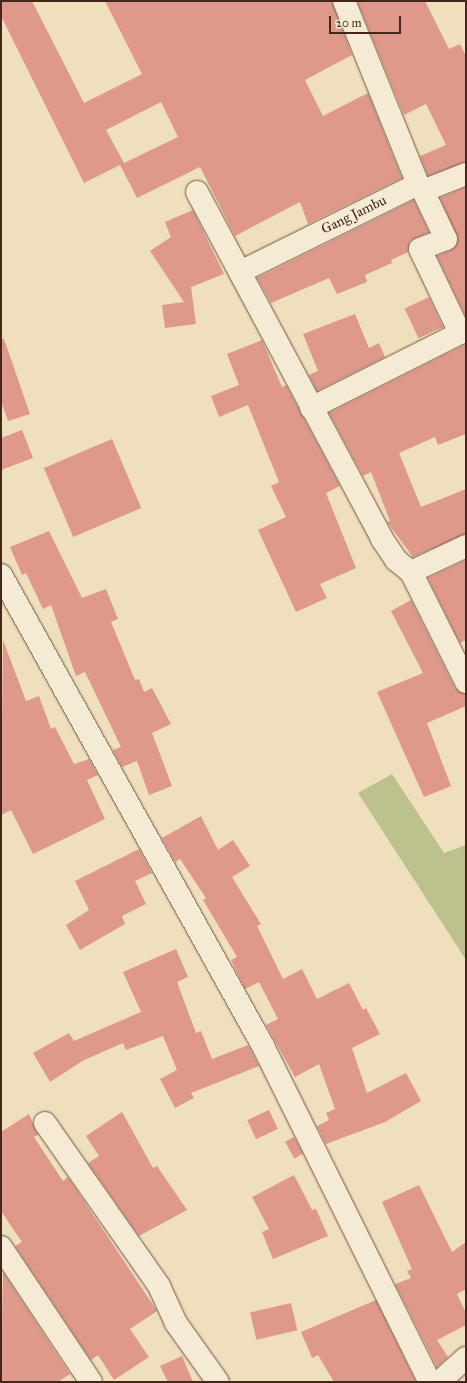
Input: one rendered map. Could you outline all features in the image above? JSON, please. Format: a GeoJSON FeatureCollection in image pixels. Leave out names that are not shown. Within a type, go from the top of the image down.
{"type":"FeatureCollection","features":[{"type":"Feature","properties":{"kind":"street"},"geometry":{"type":"LineString","coordinates":[[311,408],[460,333],[420,250],[446,239],[420,188],[344,1]]}},
{"type":"Feature","properties":{"kind":"street","name":"Gang Jambu"},"geometry":{"type":"LineString","coordinates":[[240,272],[420,188],[466,174]]}},
{"type":"Feature","properties":{"kind":"street"},"geometry":{"type":"LineString","coordinates":[[197,192],[382,539],[396,560],[411,572],[466,682]]}},
{"type":"Feature","properties":{"kind":"street"},"geometry":{"type":"LineString","coordinates":[[411,572],[466,546]]}},
{"type":"Feature","properties":{"kind":"street"},"geometry":{"type":"LineString","coordinates":[[1,575],[262,1046],[430,1382]]}},
{"type":"Feature","properties":{"kind":"street"},"geometry":{"type":"LineString","coordinates":[[45,1123],[159,1286],[176,1323],[218,1382]]}},
{"type":"Feature","properties":{"kind":"street"},"geometry":{"type":"LineString","coordinates":[[1,1247],[91,1382]]}},
{"type":"Feature","properties":{"kind":"street"},"geometry":{"type":"LineString","coordinates":[[439,1382],[466,1358]]}},
{"type":"Feature","properties":{"kind":"green space"},"geometry":{"type":"Polygon","coordinates":[[[392,774],[444,853],[466,845],[466,960],[358,793],[392,774]]]}},
{"type":"Feature","properties":{"kind":"building"},"geometry":{"type":"Polygon","coordinates":[[[1,1],[32,1],[84,103],[142,74],[105,1],[332,1],[352,55],[305,80],[323,116],[368,93],[402,178],[308,224],[300,202],[235,236],[200,167],[137,198],[120,165],[84,183],[1,16],[1,1]],[[161,102],[106,130],[124,163],[120,165],[178,137],[161,102]]]}},
{"type":"Feature","properties":{"kind":"building"},"geometry":{"type":"Polygon","coordinates":[[[357,1],[425,1],[449,49],[460,44],[466,56],[466,162],[428,176],[420,156],[446,145],[426,104],[404,115],[357,1]]]}},
{"type":"Feature","properties":{"kind":"building"},"geometry":{"type":"Polygon","coordinates":[[[466,187],[466,317],[437,256],[451,250],[458,240],[440,198],[466,187]]]}},
{"type":"Feature","properties":{"kind":"building"},"geometry":{"type":"Polygon","coordinates":[[[414,200],[429,232],[410,241],[408,252],[391,260],[392,263],[365,275],[367,282],[337,294],[329,278],[271,303],[257,278],[414,200]]]}},
{"type":"Feature","properties":{"kind":"building"},"geometry":{"type":"Polygon","coordinates":[[[193,210],[224,274],[191,287],[196,324],[165,328],[162,305],[184,302],[150,251],[171,237],[165,222],[193,210]]]}},
{"type":"Feature","properties":{"kind":"building"},"geometry":{"type":"Polygon","coordinates":[[[429,297],[443,327],[418,338],[405,308],[429,297]]]}},
{"type":"Feature","properties":{"kind":"building"},"geometry":{"type":"Polygon","coordinates":[[[355,314],[369,348],[379,343],[385,357],[317,391],[309,375],[318,371],[303,334],[355,314]]]}},
{"type":"Feature","properties":{"kind":"building"},"geometry":{"type":"Polygon","coordinates":[[[1,339],[4,339],[30,414],[8,421],[1,401],[1,339]]]}},
{"type":"Feature","properties":{"kind":"building"},"geometry":{"type":"Polygon","coordinates":[[[262,340],[282,387],[286,385],[340,486],[326,493],[356,568],[320,584],[327,598],[296,612],[258,530],[286,517],[271,486],[279,482],[248,405],[219,417],[211,396],[239,385],[227,354],[262,340]]]}},
{"type":"Feature","properties":{"kind":"building"},"geometry":{"type":"Polygon","coordinates":[[[466,344],[466,434],[438,445],[435,437],[399,453],[421,507],[466,489],[466,534],[413,557],[387,522],[390,521],[371,472],[363,476],[329,413],[466,344]]]}},
{"type":"Feature","properties":{"kind":"building"},"geometry":{"type":"Polygon","coordinates":[[[22,430],[33,458],[1,470],[1,438],[22,430]]]}},
{"type":"Feature","properties":{"kind":"building"},"geometry":{"type":"Polygon","coordinates":[[[112,439],[141,508],[73,537],[44,468],[112,439]]]}},
{"type":"Feature","properties":{"kind":"building"},"geometry":{"type":"Polygon","coordinates":[[[49,531],[82,598],[106,589],[118,619],[111,622],[135,680],[139,679],[144,692],[152,688],[171,724],[152,733],[172,786],[149,795],[137,761],[122,767],[113,750],[121,747],[85,672],[76,676],[51,605],[43,609],[26,573],[22,575],[10,547],[49,531]]]}},
{"type":"Feature","properties":{"kind":"building"},"geometry":{"type":"Polygon","coordinates":[[[466,560],[466,640],[460,643],[428,578],[466,560]]]}},
{"type":"Feature","properties":{"kind":"building"},"geometry":{"type":"Polygon","coordinates":[[[411,600],[455,688],[466,694],[466,706],[427,723],[451,786],[424,797],[377,692],[423,673],[391,611],[411,600]]]}},
{"type":"Feature","properties":{"kind":"building"},"geometry":{"type":"Polygon","coordinates":[[[3,640],[26,701],[39,696],[51,729],[55,727],[74,764],[89,759],[98,775],[87,780],[105,819],[33,854],[11,810],[1,815],[3,640]]]}},
{"type":"Feature","properties":{"kind":"building"},"geometry":{"type":"Polygon","coordinates":[[[201,816],[218,850],[233,840],[250,866],[232,877],[261,924],[257,926],[283,979],[302,969],[317,999],[349,983],[363,1010],[366,1008],[380,1034],[352,1048],[367,1093],[406,1073],[421,1101],[385,1122],[326,1144],[317,1126],[329,1120],[326,1113],[335,1109],[319,1064],[295,1077],[266,1025],[278,1019],[259,982],[245,989],[231,960],[237,957],[203,900],[206,898],[180,859],[175,862],[162,838],[201,816]]]}},
{"type":"Feature","properties":{"kind":"building"},"geometry":{"type":"Polygon","coordinates":[[[139,849],[152,873],[135,881],[146,904],[122,916],[125,924],[80,950],[66,925],[89,910],[75,881],[139,849]]]}},
{"type":"Feature","properties":{"kind":"building"},"geometry":{"type":"Polygon","coordinates":[[[176,949],[188,977],[177,982],[196,1033],[201,1031],[212,1059],[248,1045],[259,1066],[191,1093],[194,1098],[175,1108],[160,1079],[177,1070],[163,1036],[126,1050],[123,1043],[84,1060],[50,1082],[33,1053],[69,1033],[74,1041],[141,1012],[123,972],[176,949]]]}},
{"type":"Feature","properties":{"kind":"building"},"geometry":{"type":"Polygon","coordinates":[[[269,1110],[278,1129],[256,1139],[247,1120],[269,1110]]]}},
{"type":"Feature","properties":{"kind":"building"},"geometry":{"type":"Polygon","coordinates":[[[122,1112],[153,1168],[157,1166],[187,1210],[139,1236],[88,1163],[99,1156],[86,1136],[122,1112]]]}},
{"type":"Feature","properties":{"kind":"building"},"geometry":{"type":"Polygon","coordinates":[[[29,1114],[38,1135],[34,1137],[63,1181],[68,1177],[157,1311],[130,1329],[149,1357],[114,1380],[98,1355],[91,1360],[15,1246],[22,1242],[1,1211],[1,1132],[29,1114]]]}},
{"type":"Feature","properties":{"kind":"building"},"geometry":{"type":"Polygon","coordinates":[[[294,1137],[303,1154],[294,1158],[285,1142],[294,1137]]]}},
{"type":"Feature","properties":{"kind":"building"},"geometry":{"type":"Polygon","coordinates":[[[294,1175],[312,1210],[316,1209],[328,1236],[273,1259],[262,1232],[269,1229],[252,1197],[294,1175]]]}},
{"type":"Feature","properties":{"kind":"building"},"geometry":{"type":"Polygon","coordinates":[[[419,1185],[452,1252],[466,1242],[466,1289],[457,1294],[466,1313],[466,1325],[437,1340],[448,1357],[437,1367],[395,1284],[411,1278],[407,1271],[412,1269],[382,1202],[419,1185]]]}},
{"type":"Feature","properties":{"kind":"building"},"geometry":{"type":"Polygon","coordinates":[[[3,1272],[70,1374],[58,1382],[1,1382],[3,1272]]]}},
{"type":"Feature","properties":{"kind":"building"},"geometry":{"type":"Polygon","coordinates":[[[376,1300],[416,1382],[334,1382],[318,1355],[312,1358],[301,1332],[376,1300]]]}},
{"type":"Feature","properties":{"kind":"building"},"geometry":{"type":"Polygon","coordinates":[[[291,1303],[297,1330],[256,1340],[250,1312],[291,1303]]]}},
{"type":"Feature","properties":{"kind":"building"},"geometry":{"type":"Polygon","coordinates":[[[182,1356],[193,1382],[168,1382],[160,1366],[182,1356]]]}}]}
